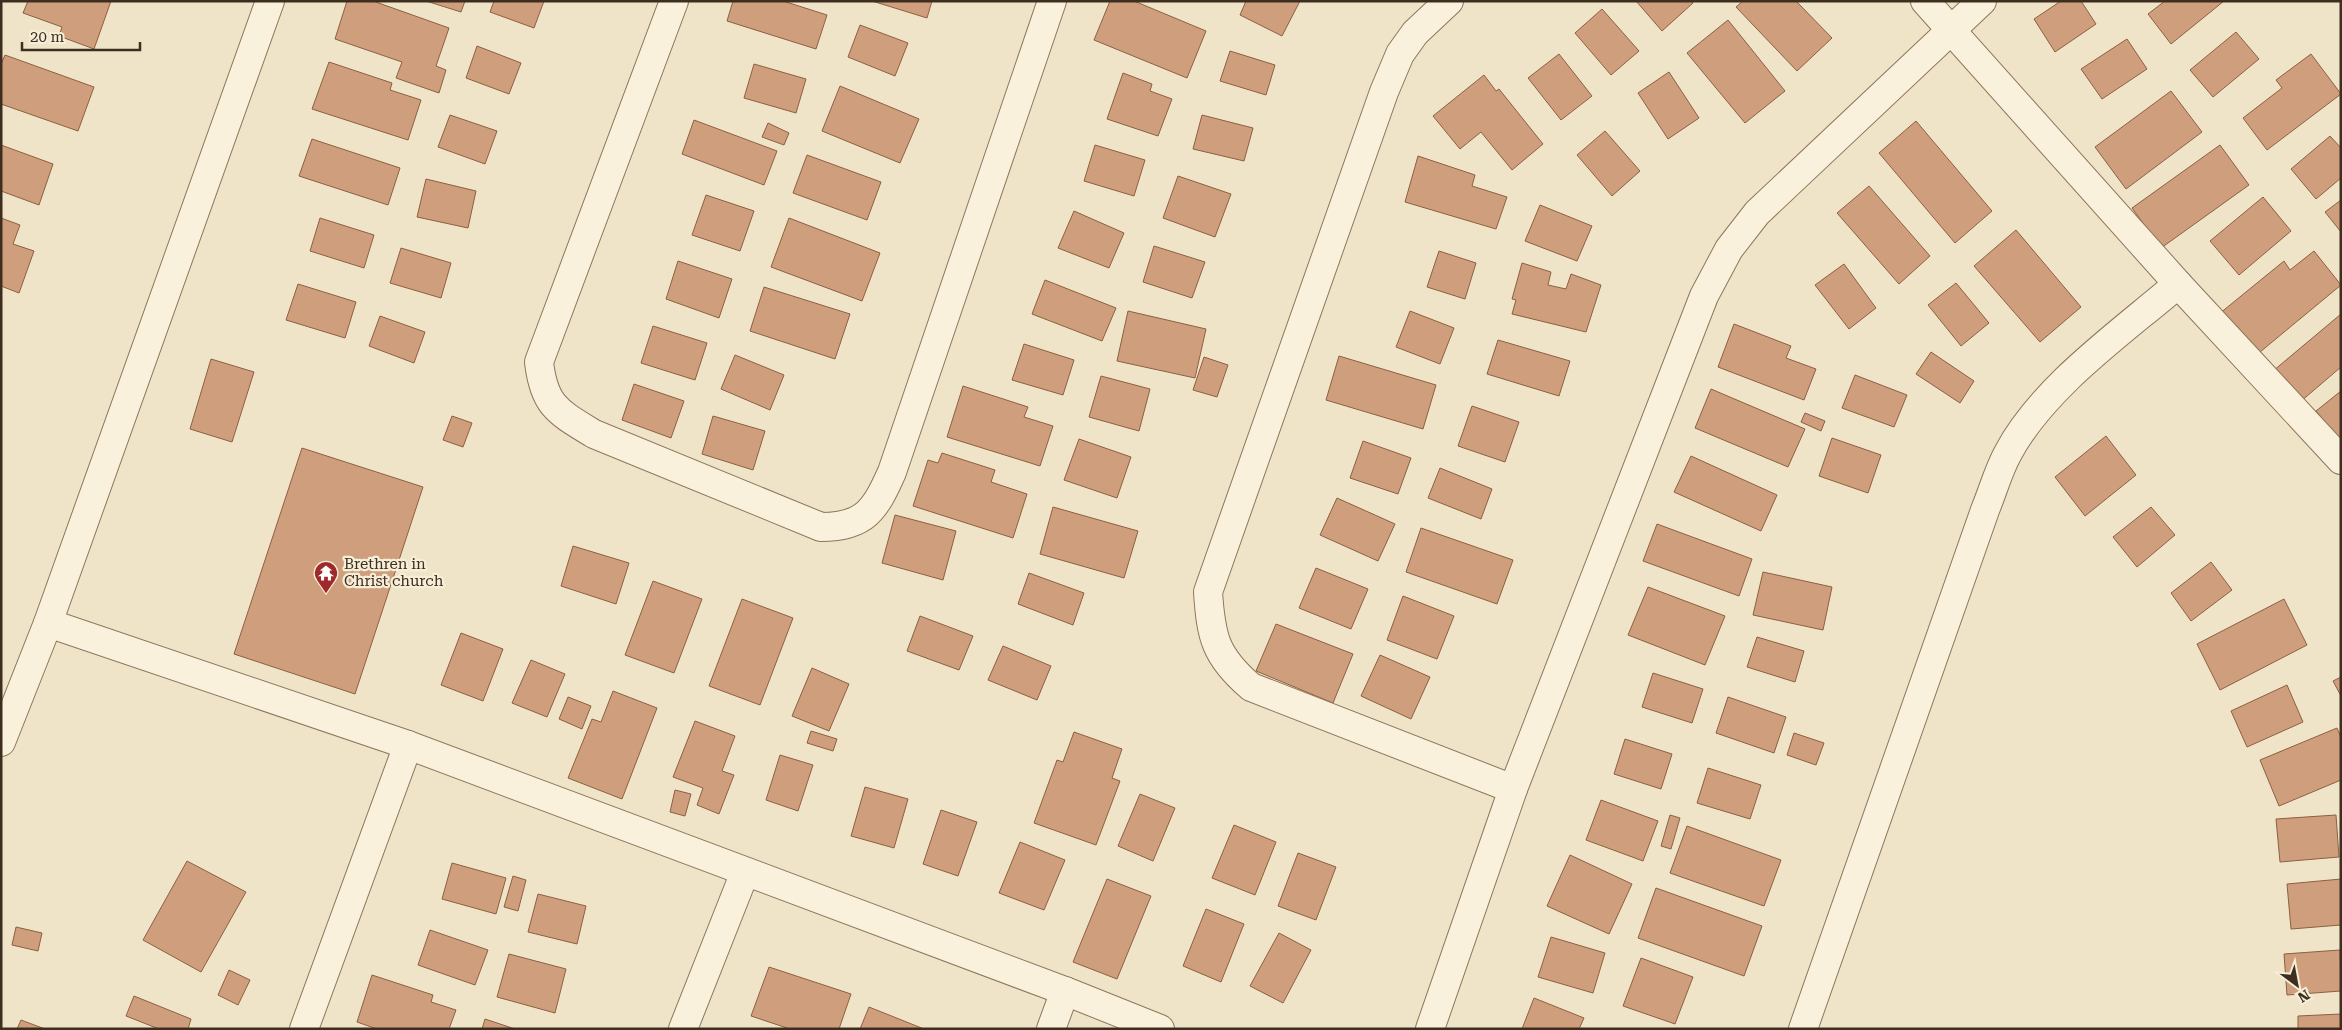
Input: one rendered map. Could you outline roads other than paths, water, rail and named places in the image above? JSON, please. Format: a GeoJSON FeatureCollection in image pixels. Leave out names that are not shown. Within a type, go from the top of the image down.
{"type":"FeatureCollection","features":[{"type":"Feature","properties":{"kind":"street"},"geometry":{"type":"LineString","coordinates":[[1,742],[48,623],[270,1]]}},
{"type":"Feature","properties":{"kind":"street"},"geometry":{"type":"LineString","coordinates":[[674,1],[539,362],[541,381],[550,402],[564,416],[594,434],[820,527],[842,527],[863,518],[881,497],[892,472],[1052,1]]}},
{"type":"Feature","properties":{"kind":"street"},"geometry":{"type":"LineString","coordinates":[[1449,1],[1415,33],[1400,54],[1384,92],[1208,592],[1209,616],[1216,644],[1231,670],[1251,687],[1513,789]]}},
{"type":"Feature","properties":{"kind":"street"},"geometry":{"type":"LineString","coordinates":[[1925,1],[2178,284],[2341,460]]}},
{"type":"Feature","properties":{"kind":"street"},"geometry":{"type":"LineString","coordinates":[[1430,1029],[1513,789],[1704,296],[1729,249],[1757,212],[1982,1]]}},
{"type":"Feature","properties":{"kind":"street"},"geometry":{"type":"LineString","coordinates":[[1803,1029],[1982,520],[2008,453],[2027,424],[2054,390],[2178,284]]}},
{"type":"Feature","properties":{"kind":"street"},"geometry":{"type":"LineString","coordinates":[[48,623],[408,745],[1065,991],[1160,1029]]}},
{"type":"Feature","properties":{"kind":"street"},"geometry":{"type":"LineString","coordinates":[[304,1029],[408,745]]}},
{"type":"Feature","properties":{"kind":"street"},"geometry":{"type":"LineString","coordinates":[[683,1029],[745,872]]}},
{"type":"Feature","properties":{"kind":"street"},"geometry":{"type":"LineString","coordinates":[[1051,1029],[1065,991]]}},
{"type":"Feature","properties":{"kind":"place","name":"Brethren in Christ church"},"geometry":{"type":"Point","coordinates":[326,594]}}]}
